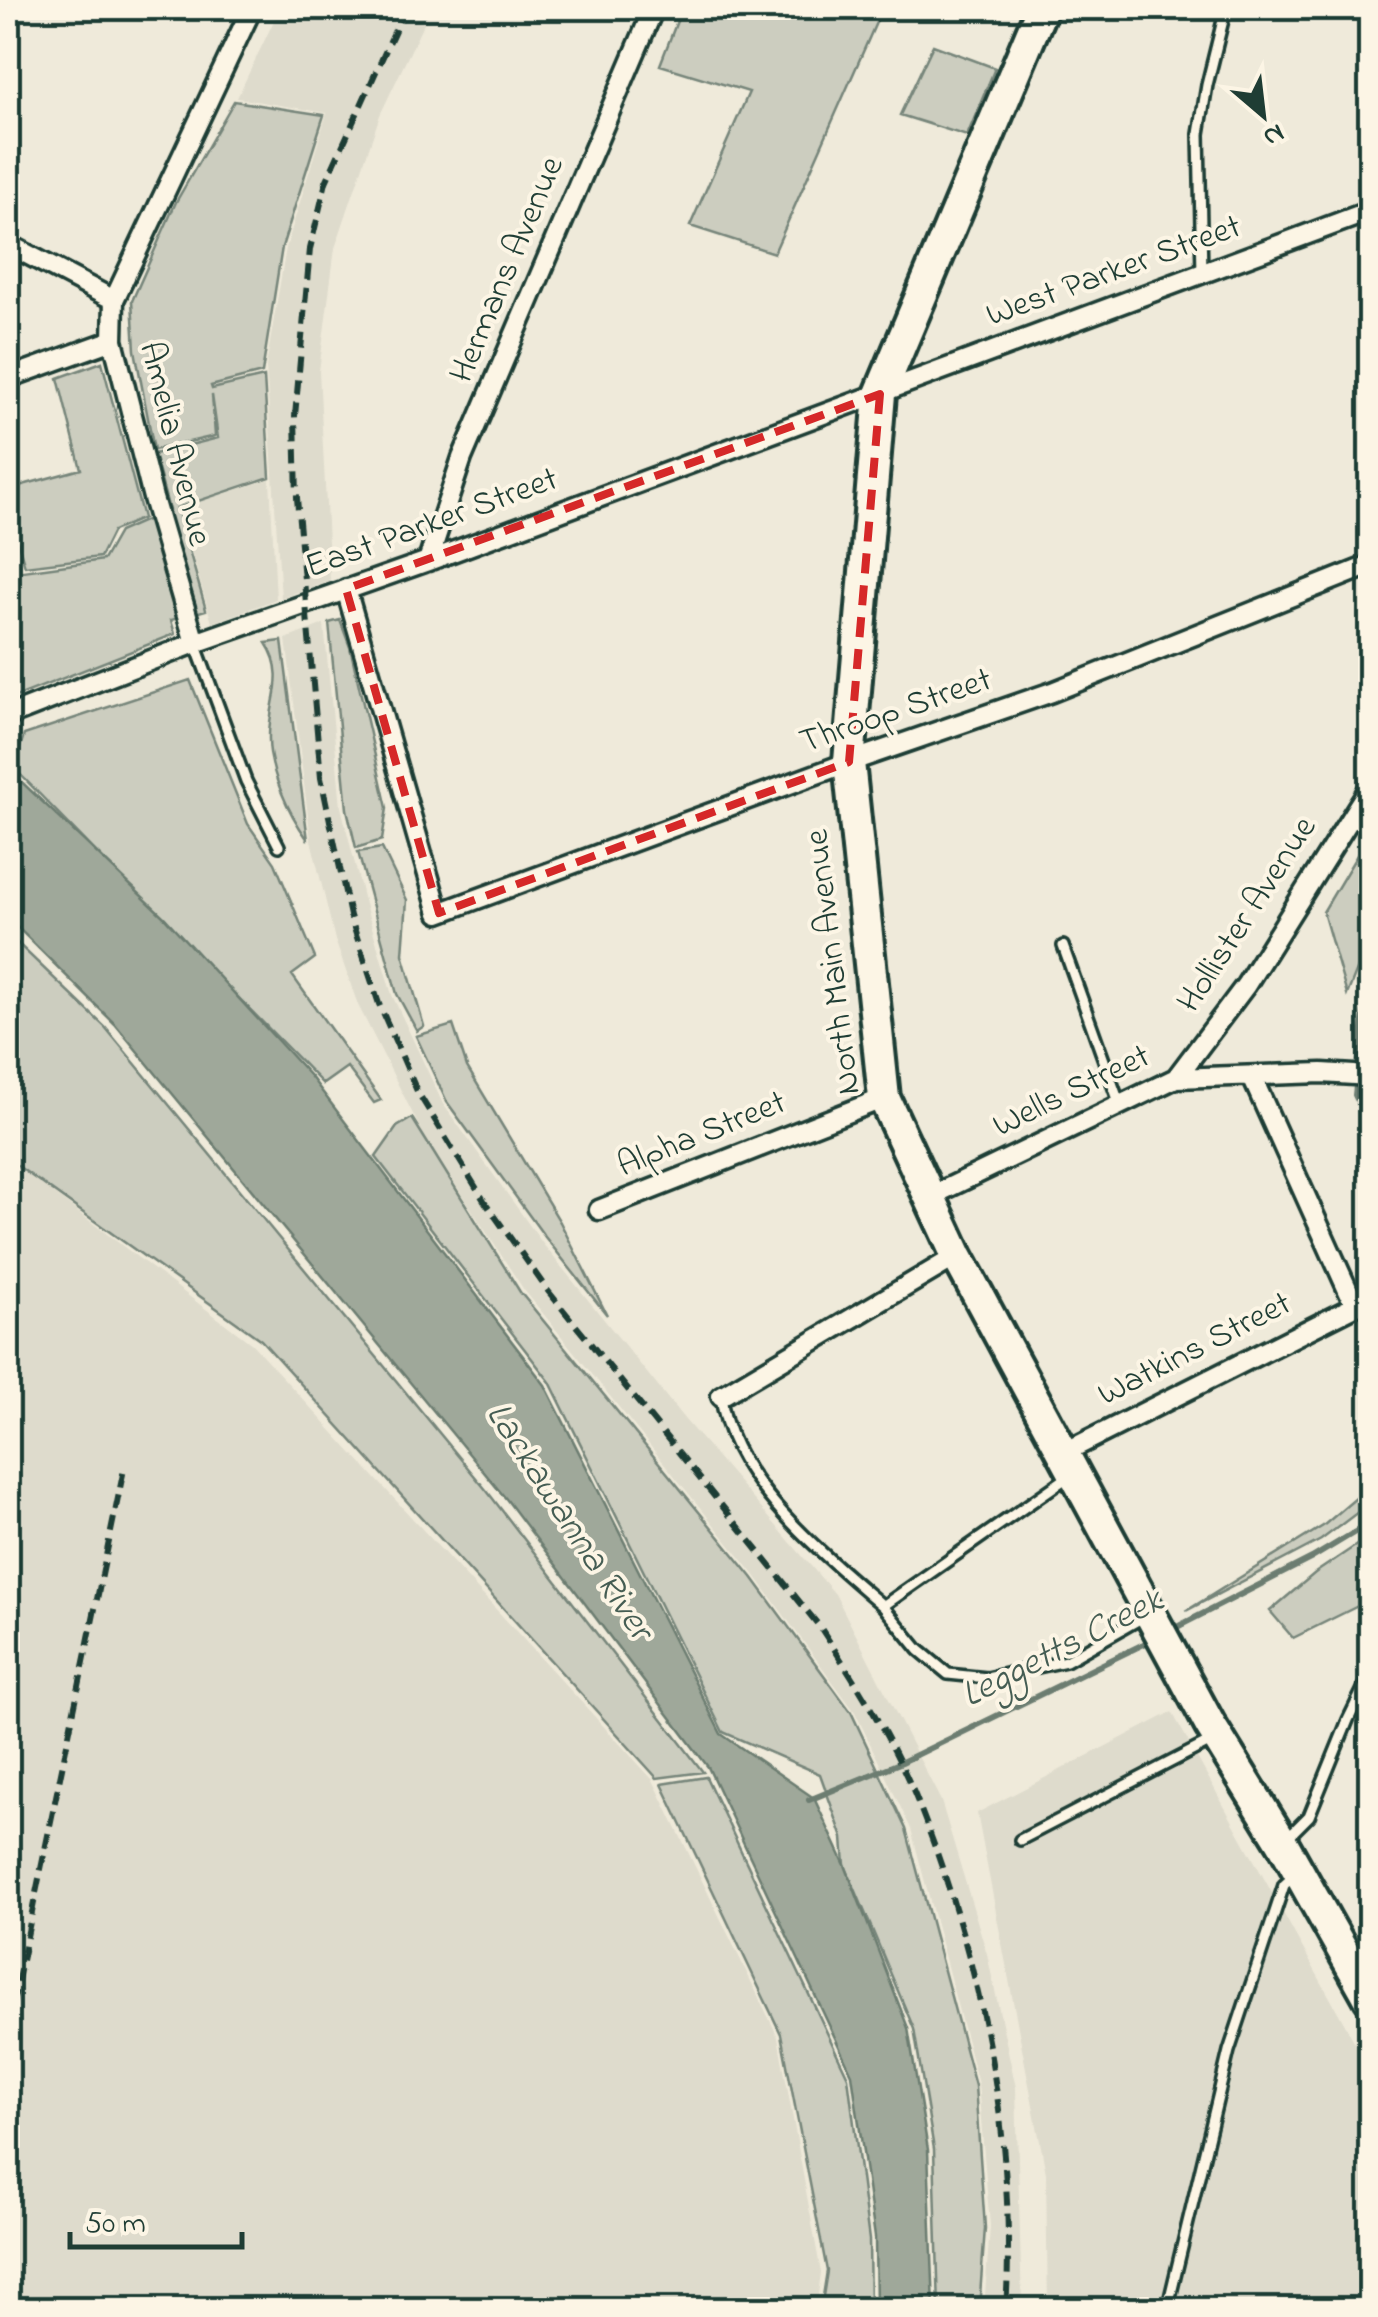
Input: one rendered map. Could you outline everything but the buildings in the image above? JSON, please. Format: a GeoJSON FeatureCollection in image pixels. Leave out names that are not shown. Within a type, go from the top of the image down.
{"type":"FeatureCollection","features":[{"type":"Feature","properties":{"kind":"main road","name":"North Main Avenue"},"geometry":{"type":"LineString","coordinates":[[1042,8],[880,394],[849,762],[884,1098],[958,1256],[1182,1672],[1370,1999]]}},
{"type":"Feature","properties":{"kind":"street","name":"Amelia Avenue"},"geometry":{"type":"LineString","coordinates":[[195,642],[113,340],[114,300],[252,8]]}},
{"type":"Feature","properties":{"kind":"street","name":"Hermans Avenue"},"geometry":{"type":"LineString","coordinates":[[428,561],[462,458],[654,8]]}},
{"type":"Feature","properties":{"kind":"street","name":"West Parker Street"},"geometry":{"type":"LineString","coordinates":[[880,394],[1370,211]]}},
{"type":"Feature","properties":{"kind":"street"},"geometry":{"type":"LineString","coordinates":[[8,244],[114,300]]}},
{"type":"Feature","properties":{"kind":"street"},"geometry":{"type":"LineString","coordinates":[[8,378],[113,340]]}},
{"type":"Feature","properties":{"kind":"street","name":"East Parker Street"},"geometry":{"type":"LineString","coordinates":[[11,715],[195,642],[428,561],[880,394]]}},
{"type":"Feature","properties":{"kind":"street","name":"Throop Street"},"geometry":{"type":"LineString","coordinates":[[346,589],[439,913],[1052,692],[1370,565]]}},
{"type":"Feature","properties":{"kind":"street","name":"Hollister Avenue"},"geometry":{"type":"LineString","coordinates":[[1176,1078],[1246,984],[1370,787]]}},
{"type":"Feature","properties":{"kind":"street","name":"Watkins Street"},"geometry":{"type":"LineString","coordinates":[[1070,1462],[1355,1306],[1252,1076]]}},
{"type":"Feature","properties":{"kind":"street","name":"Wells Street"},"geometry":{"type":"LineString","coordinates":[[929,1197],[1176,1078],[1370,1076]]}},
{"type":"Feature","properties":{"kind":"street","name":"Alpha Street"},"geometry":{"type":"LineString","coordinates":[[599,1210],[884,1098]]}},
{"type":"Feature","properties":{"kind":"street"},"geometry":{"type":"LineString","coordinates":[[721,1396],[958,1256]]}},
{"type":"Feature","properties":{"kind":"lane"},"geometry":{"type":"LineString","coordinates":[[1202,274],[1199,134],[1226,8]]}},
{"type":"Feature","properties":{"kind":"lane","name":"Amelia Avenue"},"geometry":{"type":"LineString","coordinates":[[195,642],[246,781],[279,846]]}},
{"type":"Feature","properties":{"kind":"lane"},"geometry":{"type":"LineString","coordinates":[[1063,946],[1120,1104]]}},
{"type":"Feature","properties":{"kind":"lane"},"geometry":{"type":"LineString","coordinates":[[721,1396],[724,1420],[735,1448],[781,1510],[948,1674],[988,1678],[1066,1661],[1152,1616]]}},
{"type":"Feature","properties":{"kind":"lane"},"geometry":{"type":"LineString","coordinates":[[883,1606],[1070,1462]]}},
{"type":"Feature","properties":{"kind":"lane"},"geometry":{"type":"LineString","coordinates":[[1282,1842],[1309,1816],[1370,1675]]}},
{"type":"Feature","properties":{"kind":"lane"},"geometry":{"type":"LineString","coordinates":[[1020,1840],[1218,1738]]}},
{"type":"Feature","properties":{"kind":"lane"},"geometry":{"type":"LineString","coordinates":[[1167,2310],[1228,2051],[1284,1885],[1299,1872]]}},
{"type":"Feature","properties":{"kind":"lane"},"geometry":{"type":"LineString","coordinates":[[1347,2310],[1370,2302]]}},
{"type":"Feature","properties":{"kind":"highlighted area"},"geometry":{"type":"Polygon","coordinates":[[[880,394],[849,762],[439,913],[346,589],[880,394]]]}},
{"type":"Feature","properties":{"kind":"shaded area"},"geometry":{"type":"Polygon","coordinates":[[[280,8],[431,8],[380,115],[335,248],[319,371],[330,581],[281,598],[266,366],[286,248],[327,113],[237,98],[280,8]]]}},
{"type":"Feature","properties":{"kind":"shaded area"},"geometry":{"type":"Polygon","coordinates":[[[682,8],[841,8],[878,18],[774,253],[690,226],[749,92],[660,65],[682,8]]]}},
{"type":"Feature","properties":{"kind":"shaded area"},"geometry":{"type":"Polygon","coordinates":[[[933,45],[995,68],[967,136],[900,115],[933,45]]]}},
{"type":"Feature","properties":{"kind":"shaded area"},"geometry":{"type":"Polygon","coordinates":[[[234,101],[324,115],[282,247],[262,373],[211,386],[212,389],[264,377],[270,477],[177,508],[206,610],[171,620],[175,634],[8,700],[8,573],[103,560],[119,532],[169,510],[154,454],[218,438],[212,395],[215,436],[154,450],[135,350],[132,301],[176,202],[234,101]]]}},
{"type":"Feature","properties":{"kind":"shaded area"},"geometry":{"type":"Polygon","coordinates":[[[102,362],[143,518],[113,531],[100,557],[25,566],[8,511],[8,489],[81,469],[58,378],[102,362]]]}},
{"type":"Feature","properties":{"kind":"shaded area"},"geometry":{"type":"Polygon","coordinates":[[[270,479],[276,599],[212,623],[179,508],[270,479]]]}},
{"type":"Feature","properties":{"kind":"shaded area"},"geometry":{"type":"Polygon","coordinates":[[[340,620],[350,647],[387,808],[382,840],[356,848],[347,809],[329,623],[340,620]]]}},
{"type":"Feature","properties":{"kind":"shaded area"},"geometry":{"type":"Polygon","coordinates":[[[324,624],[341,807],[363,897],[392,995],[443,1104],[543,1244],[685,1420],[835,1594],[941,1801],[987,1954],[1016,2088],[1022,2309],[984,2309],[990,2226],[978,2084],[911,1829],[855,1712],[753,1573],[524,1290],[426,1140],[358,1005],[335,940],[311,840],[286,639],[324,624]]]}},
{"type":"Feature","properties":{"kind":"shaded area"},"geometry":{"type":"Polygon","coordinates":[[[282,641],[308,840],[281,791],[270,749],[277,678],[266,643],[282,641]]]}},
{"type":"Feature","properties":{"kind":"shaded area"},"geometry":{"type":"Polygon","coordinates":[[[190,680],[248,824],[275,863],[315,958],[292,975],[381,1100],[374,1103],[347,1067],[323,1084],[14,768],[24,735],[190,680]]]}},
{"type":"Feature","properties":{"kind":"shaded area"},"geometry":{"type":"Polygon","coordinates":[[[1370,833],[1370,937],[1347,995],[1323,912],[1370,833]]]}},
{"type":"Feature","properties":{"kind":"shaded area"},"geometry":{"type":"Polygon","coordinates":[[[382,848],[407,900],[403,954],[424,1026],[417,1031],[397,994],[358,852],[382,848]]]}},
{"type":"Feature","properties":{"kind":"shaded area"},"geometry":{"type":"Polygon","coordinates":[[[8,934],[105,1027],[487,1491],[703,1772],[657,1778],[261,1340],[8,1159],[8,934]]]}},
{"type":"Feature","properties":{"kind":"shaded area"},"geometry":{"type":"Polygon","coordinates":[[[453,1025],[467,1067],[560,1222],[607,1315],[447,1102],[416,1036],[453,1025]]]}},
{"type":"Feature","properties":{"kind":"shaded area"},"geometry":{"type":"Polygon","coordinates":[[[412,1118],[520,1292],[752,1577],[851,1712],[906,1829],[975,2086],[985,2228],[979,2309],[939,2309],[934,2149],[914,2029],[845,1865],[843,1838],[820,1774],[723,1732],[550,1382],[376,1157],[397,1127],[412,1118]]]}},
{"type":"Feature","properties":{"kind":"shaded area"},"geometry":{"type":"Polygon","coordinates":[[[8,1159],[252,1344],[653,1780],[778,2037],[821,2273],[816,2309],[8,2309],[8,1159]]]}},
{"type":"Feature","properties":{"kind":"shaded area"},"geometry":{"type":"Polygon","coordinates":[[[1370,1486],[1370,1503],[1321,1540],[1186,1611],[1323,1526],[1370,1486]]]}},
{"type":"Feature","properties":{"kind":"shaded area"},"geometry":{"type":"Polygon","coordinates":[[[1370,1536],[1370,1600],[1293,1638],[1270,1611],[1315,1573],[1370,1536]]]}},
{"type":"Feature","properties":{"kind":"shaded area"},"geometry":{"type":"Polygon","coordinates":[[[1172,1712],[1370,2070],[1370,2309],[1048,2309],[1046,2173],[977,1813],[1172,1712]]]}},
{"type":"Feature","properties":{"kind":"shaded area"},"geometry":{"type":"Polygon","coordinates":[[[706,1777],[848,2077],[869,2240],[870,2309],[821,2309],[827,2271],[781,2034],[662,1784],[706,1777]]]}},
{"type":"Feature","properties":{"kind":"water","name":"Lackawanna River"},"geometry":{"type":"Polygon","coordinates":[[[8,769],[164,917],[311,1077],[545,1385],[721,1734],[814,1798],[845,1865],[908,2028],[928,2150],[934,2309],[876,2309],[875,2237],[852,2074],[708,1767],[507,1500],[115,1024],[8,918],[8,769]]]}},
{"type":"Feature","properties":{"kind":"waterway","name":"Leggetts Creek"},"geometry":{"type":"LineString","coordinates":[[1370,986],[1355,1095],[1370,1126]]}},
{"type":"Feature","properties":{"kind":"waterway","name":"Leggetts Creek"},"geometry":{"type":"LineString","coordinates":[[1171,1630],[1312,1558],[1370,1523]]}},
{"type":"Feature","properties":{"kind":"waterway","name":"Leggetts Creek"},"geometry":{"type":"LineString","coordinates":[[809,1800],[902,1762],[1156,1638]]}},
{"type":"Feature","properties":{"kind":"railway"},"geometry":{"type":"LineString","coordinates":[[405,8],[326,182],[310,249],[295,416],[297,498],[321,778],[350,916],[379,1004],[417,1091],[485,1202],[548,1291],[820,1627],[874,1714],[909,1782],[961,1927],[990,2053],[1006,2181],[1006,2310]]}},
{"type":"Feature","properties":{"kind":"railway"},"geometry":{"type":"LineString","coordinates":[[8,2028],[124,1469]]}}]}
